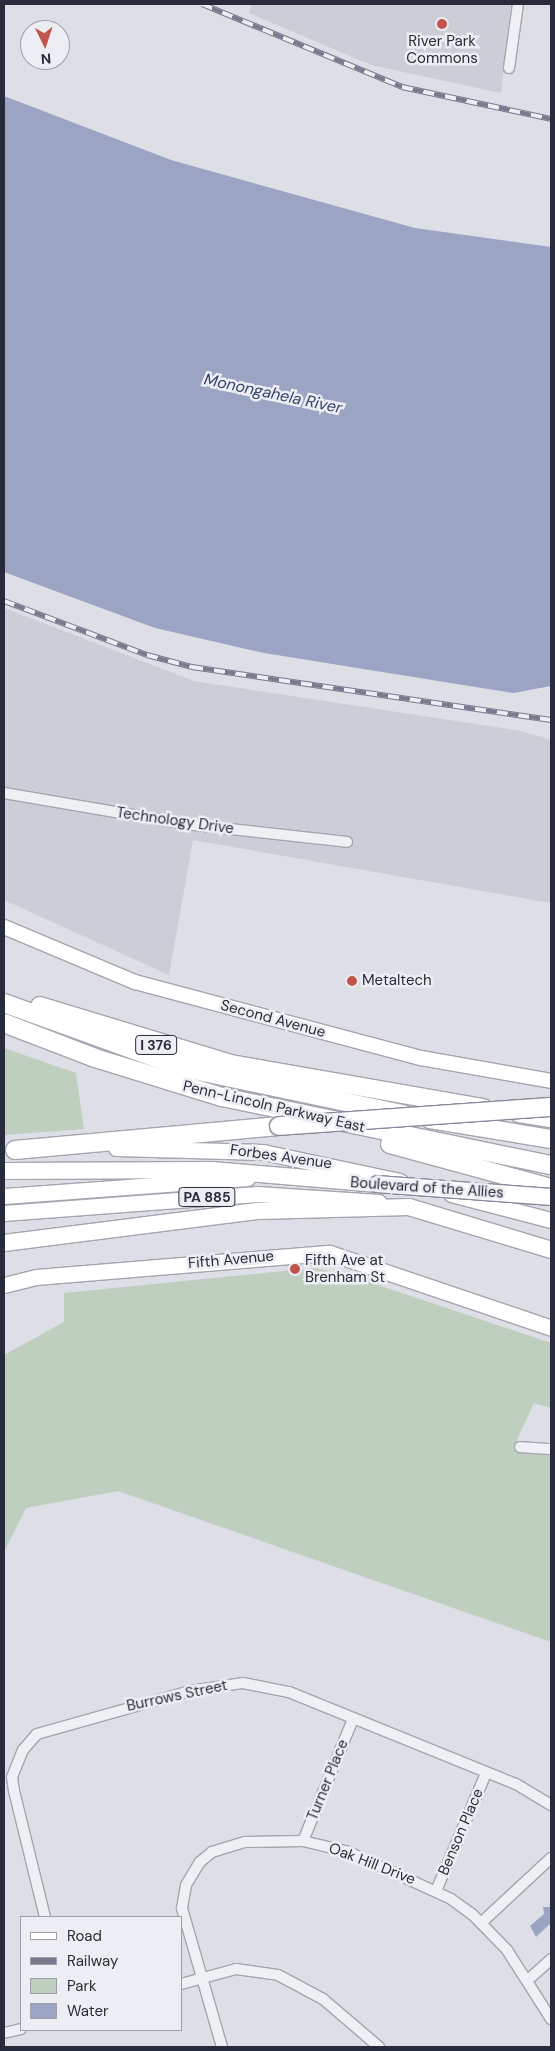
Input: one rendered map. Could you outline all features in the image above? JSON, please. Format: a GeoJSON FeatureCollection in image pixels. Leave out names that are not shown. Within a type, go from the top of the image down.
{"type":"FeatureCollection","features":[{"type":"Feature","properties":{"kind":"highway","name":"I 376"},"geometry":{"type":"LineString","coordinates":[[4,993],[188,1054],[312,1089],[551,1118]]}},
{"type":"Feature","properties":{"kind":"highway"},"geometry":{"type":"LineString","coordinates":[[4,1003],[143,1055],[551,1140]]}},
{"type":"Feature","properties":{"kind":"highway","name":"Penn-Lincoln Parkway East"},"geometry":{"type":"LineString","coordinates":[[4,1023],[137,1072],[264,1108],[551,1165]]}},
{"type":"Feature","properties":{"kind":"highway"},"geometry":{"type":"LineString","coordinates":[[9,1151],[280,1126],[551,1107]]}},
{"type":"Feature","properties":{"kind":"highway"},"geometry":{"type":"LineString","coordinates":[[264,1108],[551,1188]]}},
{"type":"Feature","properties":{"kind":"highway"},"geometry":{"type":"LineString","coordinates":[[4,1171],[212,1170],[301,1179]]}},
{"type":"Feature","properties":{"kind":"highway","name":"Boulevard of the Allies"},"geometry":{"type":"LineString","coordinates":[[301,1179],[551,1197]]}},
{"type":"Feature","properties":{"kind":"highway"},"geometry":{"type":"LineString","coordinates":[[4,1243],[259,1211],[409,1206]]}},
{"type":"Feature","properties":{"kind":"highway","name":"Boulevard of the Allies"},"geometry":{"type":"LineString","coordinates":[[409,1206],[551,1250]]}},
{"type":"Feature","properties":{"kind":"main road","name":"Second Avenue"},"geometry":{"type":"LineString","coordinates":[[4,926],[134,982],[420,1058],[551,1081]]}},
{"type":"Feature","properties":{"kind":"main road","name":"Forbes Avenue"},"geometry":{"type":"LineString","coordinates":[[9,1151],[186,1147],[263,1152],[340,1166],[551,1220]]}},
{"type":"Feature","properties":{"kind":"main road","name":"Boulevard of the Allies"},"geometry":{"type":"LineString","coordinates":[[4,1196],[232,1179],[301,1179]]}},
{"type":"Feature","properties":{"kind":"main road","name":"Boulevard of the Allies"},"geometry":{"type":"LineString","coordinates":[[4,1213],[271,1194],[409,1206]]}},
{"type":"Feature","properties":{"kind":"main road","name":"Fifth Avenue"},"geometry":{"type":"LineString","coordinates":[[4,1285],[19,1281],[330,1253],[551,1328]]}},
{"type":"Feature","properties":{"kind":"main road","name":"Fifth Avenue"},"geometry":{"type":"LineString","coordinates":[[4,1290],[19,1281]]}},
{"type":"Feature","properties":{"kind":"street"},"geometry":{"type":"LineString","coordinates":[[509,68],[518,4]]}},
{"type":"Feature","properties":{"kind":"street","name":"Technology Drive"},"geometry":{"type":"LineString","coordinates":[[4,793],[184,824],[347,842]]}},
{"type":"Feature","properties":{"kind":"street"},"geometry":{"type":"LineString","coordinates":[[520,1447],[551,1449]]}},
{"type":"Feature","properties":{"kind":"street","name":"Burrows Street"},"geometry":{"type":"LineString","coordinates":[[45,1916],[12,1777],[23,1750],[37,1734],[190,1691],[243,1683],[289,1692],[486,1773],[551,1804]]}},
{"type":"Feature","properties":{"kind":"street","name":"Turner Place"},"geometry":{"type":"LineString","coordinates":[[303,1841],[353,1719]]}},
{"type":"Feature","properties":{"kind":"street","name":"Benson Place"},"geometry":{"type":"LineString","coordinates":[[436,1891],[486,1773]]}},
{"type":"Feature","properties":{"kind":"street","name":"Oak Hill Drive"},"geometry":{"type":"LineString","coordinates":[[222,2047],[182,1908],[191,1873],[212,1852],[229,1846],[303,1841],[349,1852],[436,1891],[481,1923],[530,1979],[551,2019]]}},
{"type":"Feature","properties":{"kind":"street"},"geometry":{"type":"LineString","coordinates":[[481,1923],[551,1858]]}},
{"type":"Feature","properties":{"kind":"street"},"geometry":{"type":"LineString","coordinates":[[530,1979],[551,1960]]}},
{"type":"Feature","properties":{"kind":"street"},"geometry":{"type":"LineString","coordinates":[[182,1984],[236,1969],[278,1975],[323,1999],[378,2047]]}},
{"type":"Feature","properties":{"kind":"street"},"geometry":{"type":"LineString","coordinates":[[4,2033],[20,2029]]}},
{"type":"Feature","properties":{"kind":"shaded area"},"geometry":{"type":"Polygon","coordinates":[[[252,4],[511,4],[501,93],[371,65],[249,13],[252,4]]]}},
{"type":"Feature","properties":{"kind":"shaded area"},"geometry":{"type":"Polygon","coordinates":[[[4,608],[194,681],[521,731],[551,740],[551,903],[193,840],[169,975],[4,900],[4,608]]]}},
{"type":"Feature","properties":{"kind":"green space"},"geometry":{"type":"Polygon","coordinates":[[[4,1048],[76,1073],[84,1129],[4,1135],[4,1048]]]}},
{"type":"Feature","properties":{"kind":"green space"},"geometry":{"type":"Polygon","coordinates":[[[313,1268],[345,1274],[551,1343],[551,1408],[534,1403],[516,1442],[520,1451],[551,1455],[551,1642],[118,1491],[26,1508],[4,1552],[4,1355],[64,1322],[64,1293],[313,1268]]]}},
{"type":"Feature","properties":{"kind":"water","name":"Monongahela River"},"geometry":{"type":"Polygon","coordinates":[[[4,96],[171,160],[415,228],[551,247],[551,686],[513,693],[264,653],[155,628],[4,572],[4,96]]]}},
{"type":"Feature","properties":{"kind":"water"},"geometry":{"type":"Polygon","coordinates":[[[543,1907],[551,1907],[551,1923],[536,1937],[530,1926],[544,1914],[543,1907]]]}},
{"type":"Feature","properties":{"kind":"railway"},"geometry":{"type":"LineString","coordinates":[[202,4],[402,87],[551,119]]}},
{"type":"Feature","properties":{"kind":"railway"},"geometry":{"type":"LineString","coordinates":[[4,601],[147,655],[192,667],[551,720]]}},
{"type":"Feature","properties":{"kind":"place","name":"River Park Commons"},"geometry":{"type":"Point","coordinates":[442,24]}},
{"type":"Feature","properties":{"kind":"place","name":"Metaltech"},"geometry":{"type":"Point","coordinates":[352,981]}},
{"type":"Feature","properties":{"kind":"place","name":"Fifth Ave at Brenham St"},"geometry":{"type":"Point","coordinates":[295,1269]}}]}
